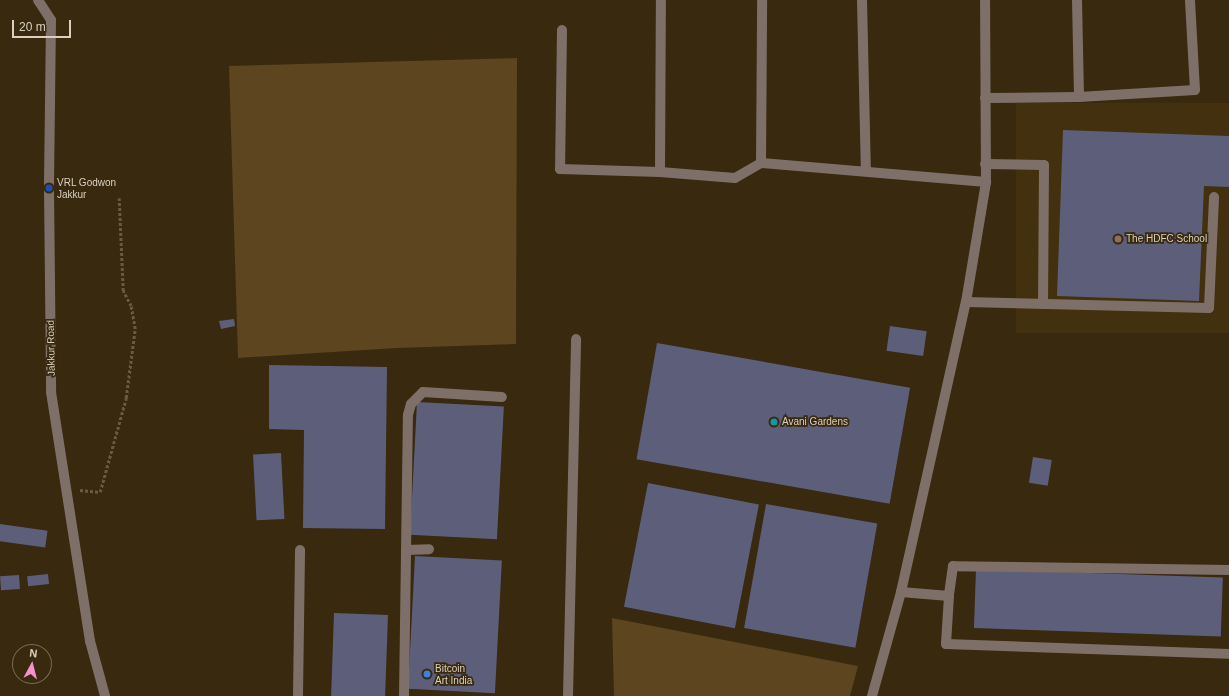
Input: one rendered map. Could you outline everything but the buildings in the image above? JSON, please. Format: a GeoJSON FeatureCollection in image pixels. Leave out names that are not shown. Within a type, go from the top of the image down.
{"type":"FeatureCollection","features":[{"type":"Feature","properties":{"kind":"street","name":"Jakkur Road"},"geometry":{"type":"LineString","coordinates":[[38,0],[51,20],[49,188],[51,392],[90,641],[105,696]]}},
{"type":"Feature","properties":{"kind":"street"},"geometry":{"type":"LineString","coordinates":[[660,172],[662,0]]}},
{"type":"Feature","properties":{"kind":"street"},"geometry":{"type":"LineString","coordinates":[[761,163],[762,0]]}},
{"type":"Feature","properties":{"kind":"street"},"geometry":{"type":"LineString","coordinates":[[862,0],[866,171]]}},
{"type":"Feature","properties":{"kind":"street"},"geometry":{"type":"LineString","coordinates":[[872,696],[901,592],[966,302],[986,182],[985,0]]}},
{"type":"Feature","properties":{"kind":"street"},"geometry":{"type":"LineString","coordinates":[[1077,0],[1079,98]]}},
{"type":"Feature","properties":{"kind":"street"},"geometry":{"type":"LineString","coordinates":[[985,98],[1079,98],[1195,90],[1190,0]]}},
{"type":"Feature","properties":{"kind":"street"},"geometry":{"type":"LineString","coordinates":[[562,30],[560,169],[660,172],[735,178],[761,163],[986,182]]}},
{"type":"Feature","properties":{"kind":"street"},"geometry":{"type":"LineString","coordinates":[[985,164],[1044,165],[1043,304]]}},
{"type":"Feature","properties":{"kind":"street"},"geometry":{"type":"LineString","coordinates":[[966,302],[1209,308],[1214,197]]}},
{"type":"Feature","properties":{"kind":"street"},"geometry":{"type":"LineString","coordinates":[[568,696],[576,339]]}},
{"type":"Feature","properties":{"kind":"street"},"geometry":{"type":"LineString","coordinates":[[404,696],[408,416],[411,404],[423,392],[502,397]]}},
{"type":"Feature","properties":{"kind":"street"},"geometry":{"type":"LineString","coordinates":[[406,550],[429,549]]}},
{"type":"Feature","properties":{"kind":"street"},"geometry":{"type":"LineString","coordinates":[[298,696],[300,550]]}},
{"type":"Feature","properties":{"kind":"street"},"geometry":{"type":"LineString","coordinates":[[1229,570],[953,566],[949,596],[946,644],[1229,654]]}},
{"type":"Feature","properties":{"kind":"street"},"geometry":{"type":"LineString","coordinates":[[901,592],[949,596]]}},
{"type":"Feature","properties":{"kind":"path"},"geometry":{"type":"LineString","coordinates":[[67,488],[100,492],[126,398],[135,329],[131,306],[123,290],[119,198]]}},
{"type":"Feature","properties":{"kind":"shaded area"},"geometry":{"type":"Polygon","coordinates":[[[517,58],[516,344],[397,348],[238,358],[229,66],[517,58]]]}},
{"type":"Feature","properties":{"kind":"shaded area","name":"The HDFC School"},"geometry":{"type":"Polygon","coordinates":[[[1016,103],[1229,103],[1229,333],[1016,333],[1016,103]]]}},
{"type":"Feature","properties":{"kind":"shaded area"},"geometry":{"type":"Polygon","coordinates":[[[612,618],[858,666],[850,696],[614,696],[612,618]]]}},
{"type":"Feature","properties":{"kind":"place","name":"VRL Godwon Jakkur"},"geometry":{"type":"Point","coordinates":[49,188]}},
{"type":"Feature","properties":{"kind":"place","name":"The HDFC School"},"geometry":{"type":"Point","coordinates":[1118,239]}},
{"type":"Feature","properties":{"kind":"place","name":"Avani Gardens"},"geometry":{"type":"Point","coordinates":[774,422]}},
{"type":"Feature","properties":{"kind":"place","name":"Bitcoin Art India"},"geometry":{"type":"Point","coordinates":[427,674]}}]}
